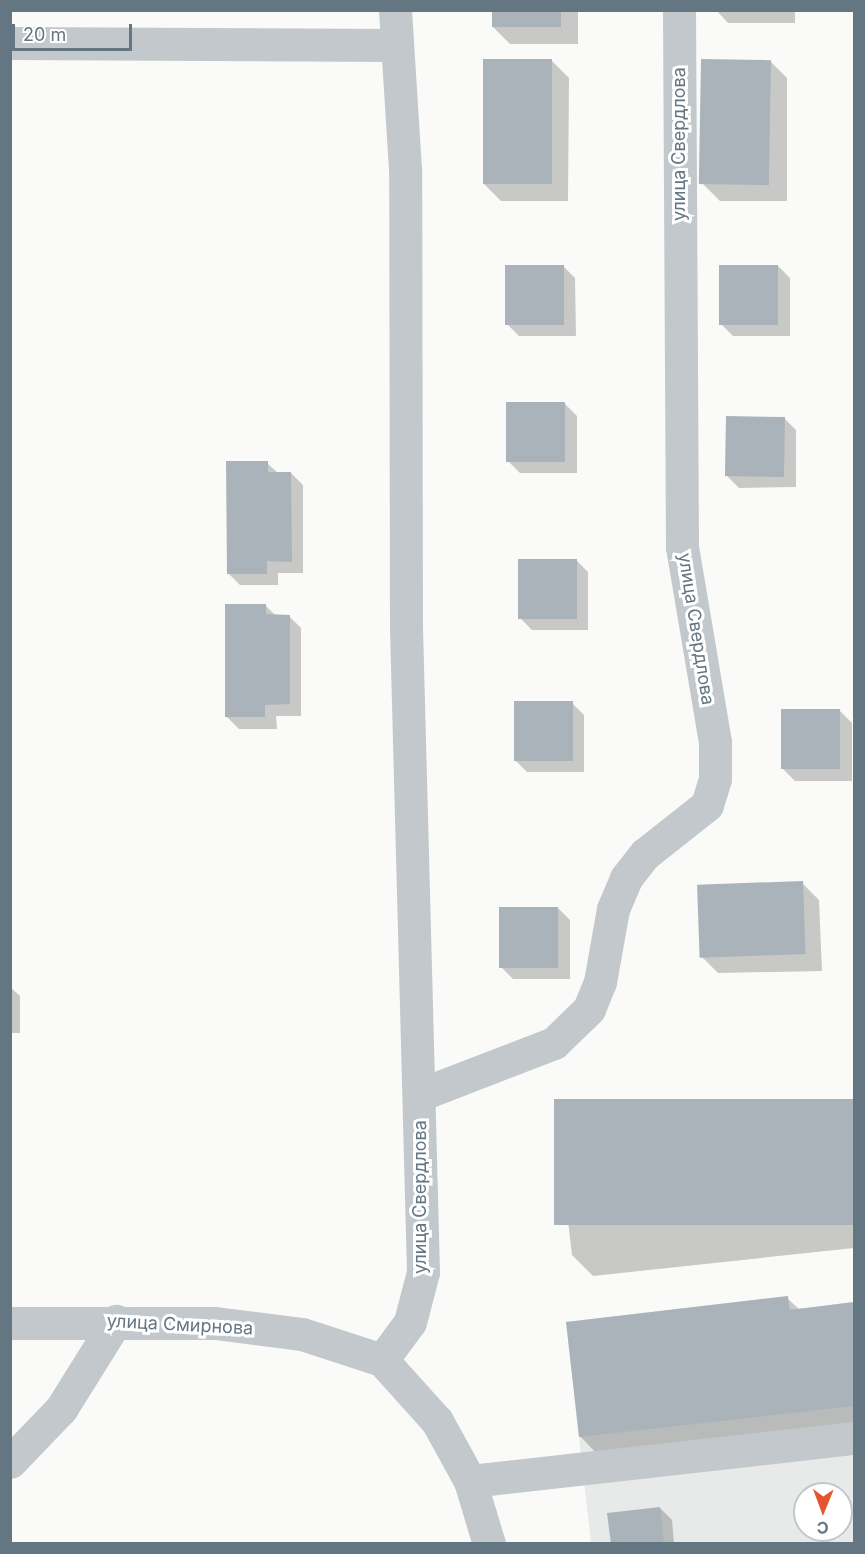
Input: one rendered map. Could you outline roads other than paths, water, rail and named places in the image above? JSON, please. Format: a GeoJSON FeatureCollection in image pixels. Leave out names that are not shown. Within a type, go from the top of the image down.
{"type":"FeatureCollection","features":[{"type":"Feature","properties":{"kind":"street","name":"улица Свердлова"},"geometry":{"type":"LineString","coordinates":[[382,1360],[410,1322],[423,1272],[406,629],[405,169],[395,45],[395,10]]}},
{"type":"Feature","properties":{"kind":"street","name":"улица Свердлова"},"geometry":{"type":"LineString","coordinates":[[419,1095],[554,1043],[589,1009],[600,982],[613,909],[626,878],[645,854],[707,805],[715,779],[715,742],[682,547],[679,10]]}},
{"type":"Feature","properties":{"kind":"street"},"geometry":{"type":"LineString","coordinates":[[10,43],[395,45]]}},
{"type":"Feature","properties":{"kind":"street"},"geometry":{"type":"LineString","coordinates":[[10,1462],[62,1409],[116,1321]]}},
{"type":"Feature","properties":{"kind":"street","name":"улица Смирнова"},"geometry":{"type":"LineString","coordinates":[[10,1323],[116,1321],[216,1323],[302,1334],[382,1360]]}},
{"type":"Feature","properties":{"kind":"street"},"geometry":{"type":"LineString","coordinates":[[382,1360],[437,1421],[470,1481],[489,1544]]}},
{"type":"Feature","properties":{"kind":"street"},"geometry":{"type":"LineString","coordinates":[[470,1481],[855,1438]]}}]}
